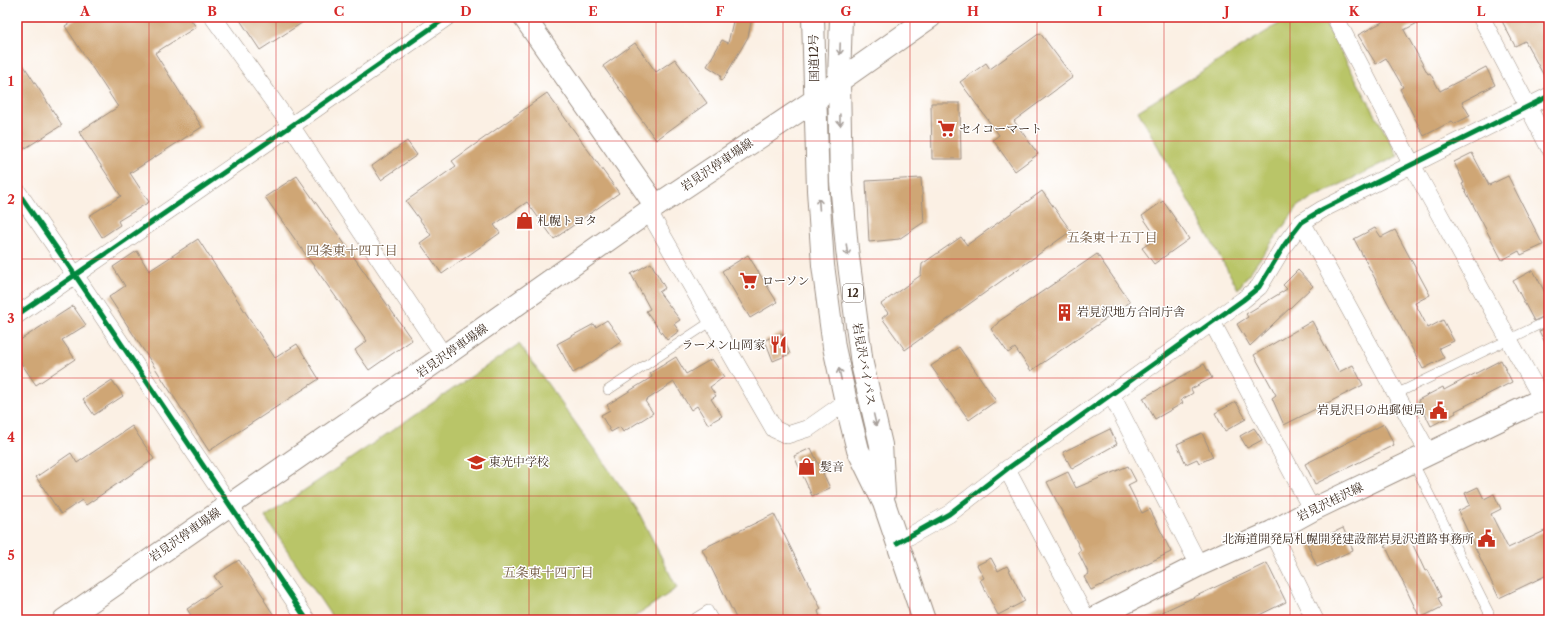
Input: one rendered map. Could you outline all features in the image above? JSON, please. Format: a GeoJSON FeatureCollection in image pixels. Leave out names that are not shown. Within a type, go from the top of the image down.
{"type":"FeatureCollection","features":[{"type":"Feature","properties":{"kind":"main road"},"geometry":{"type":"LineString","coordinates":[[524,17],[652,209]]}},
{"type":"Feature","properties":{"kind":"main road","name":"国道12号"},"geometry":{"type":"LineString","coordinates":[[813,17],[815,100]]}},
{"type":"Feature","properties":{"kind":"main road","name":"国道12号"},"geometry":{"type":"LineString","coordinates":[[839,81],[841,17]]}},
{"type":"Feature","properties":{"kind":"main road","name":"岩見沢停車場線"},"geometry":{"type":"LineString","coordinates":[[64,620],[444,356],[652,209],[815,100],[839,81],[930,17]]}},
{"type":"Feature","properties":{"kind":"main road","name":"岩見沢バイパス"},"geometry":{"type":"LineString","coordinates":[[839,81],[841,182],[847,249],[862,364],[881,446],[884,503]]}},
{"type":"Feature","properties":{"kind":"main road","name":"岩見沢バイパス"},"geometry":{"type":"LineString","coordinates":[[815,100],[818,190],[823,265],[834,347],[858,450],[884,503],[924,620]]}},
{"type":"Feature","properties":{"kind":"main road","name":"岩見沢桂沢線"},"geometry":{"type":"LineString","coordinates":[[1091,620],[1116,614],[1199,565],[1272,532],[1312,510],[1546,398]]}},
{"type":"Feature","properties":{"kind":"street"},"geometry":{"type":"LineString","coordinates":[[213,17],[291,126],[444,356]]}},
{"type":"Feature","properties":{"kind":"street"},"geometry":{"type":"LineString","coordinates":[[17,315],[447,17]]}},
{"type":"Feature","properties":{"kind":"street"},"geometry":{"type":"LineString","coordinates":[[1335,17],[1412,165],[1508,340],[1546,398]]}},
{"type":"Feature","properties":{"kind":"street"},"geometry":{"type":"LineString","coordinates":[[1481,17],[1549,147]]}},
{"type":"Feature","properties":{"kind":"street"},"geometry":{"type":"LineString","coordinates":[[897,544],[949,514],[1007,469],[1260,287],[1285,244],[1302,222],[1323,209],[1549,96]]}},
{"type":"Feature","properties":{"kind":"street"},"geometry":{"type":"LineString","coordinates":[[17,191],[307,620]]}},
{"type":"Feature","properties":{"kind":"street"},"geometry":{"type":"LineString","coordinates":[[652,209],[712,321],[774,429],[787,435],[809,428],[846,402]]}},
{"type":"Feature","properties":{"kind":"street"},"geometry":{"type":"LineString","coordinates":[[1302,222],[1396,394],[1421,458]]}},
{"type":"Feature","properties":{"kind":"street"},"geometry":{"type":"LineString","coordinates":[[1212,322],[1312,510]]}},
{"type":"Feature","properties":{"kind":"street"},"geometry":{"type":"LineString","coordinates":[[1111,394],[1199,565]]}},
{"type":"Feature","properties":{"kind":"street"},"geometry":{"type":"LineString","coordinates":[[1007,469],[1087,620]]}},
{"type":"Feature","properties":{"kind":"street"},"geometry":{"type":"LineString","coordinates":[[1272,532],[1315,620]]}},
{"type":"Feature","properties":{"kind":"lane"},"geometry":{"type":"LineString","coordinates":[[1396,394],[1549,320]]}},
{"type":"Feature","properties":{"kind":"lane"},"geometry":{"type":"LineString","coordinates":[[608,390],[712,321]]}},
{"type":"Feature","properties":{"kind":"lane"},"geometry":{"type":"LineString","coordinates":[[1421,458],[1489,613]]}},
{"type":"Feature","properties":{"kind":"lane"},"geometry":{"type":"LineString","coordinates":[[692,620],[708,610],[714,620]]}},
{"type":"Feature","properties":{"kind":"green space"},"geometry":{"type":"Polygon","coordinates":[[[1290,17],[1322,17],[1398,156],[1299,205],[1238,289],[1138,111],[1290,17]]]}},
{"type":"Feature","properties":{"kind":"green space","name":"東光中学校"},"geometry":{"type":"Polygon","coordinates":[[[519,344],[637,509],[677,588],[630,620],[334,620],[265,517],[519,344]]]}},
{"type":"Feature","properties":{"kind":"building"},"geometry":{"type":"Polygon","coordinates":[[[79,17],[189,17],[196,27],[155,53],[202,127],[130,173],[149,202],[118,221],[120,225],[102,237],[89,216],[121,196],[79,132],[118,107],[65,26],[79,17]]]}},
{"type":"Feature","properties":{"kind":"building"},"geometry":{"type":"Polygon","coordinates":[[[238,17],[311,17],[260,50],[238,17]]]}},
{"type":"Feature","properties":{"kind":"building"},"geometry":{"type":"Polygon","coordinates":[[[734,17],[752,17],[748,37],[723,80],[720,79],[721,75],[707,66],[722,40],[728,43],[734,17]]]}},
{"type":"Feature","properties":{"kind":"building"},"geometry":{"type":"Polygon","coordinates":[[[1392,17],[1429,17],[1404,30],[1428,74],[1430,73],[1440,91],[1486,67],[1495,85],[1462,102],[1470,116],[1454,124],[1452,121],[1424,136],[1400,89],[1403,87],[1386,58],[1376,64],[1358,35],[1392,17]]]}},
{"type":"Feature","properties":{"kind":"building"},"geometry":{"type":"Polygon","coordinates":[[[1510,17],[1549,17],[1549,85],[1525,41],[1515,46],[1502,21],[1510,17]]]}},
{"type":"Feature","properties":{"kind":"building"},"geometry":{"type":"Polygon","coordinates":[[[1040,33],[1073,77],[1014,121],[1038,154],[1015,171],[993,140],[999,135],[960,82],[986,63],[990,69],[1040,33]]]}},
{"type":"Feature","properties":{"kind":"building"},"geometry":{"type":"Polygon","coordinates":[[[635,43],[656,72],[675,59],[707,103],[656,140],[603,66],[635,43]]]}},
{"type":"Feature","properties":{"kind":"building"},"geometry":{"type":"Polygon","coordinates":[[[17,55],[62,125],[24,149],[17,139],[17,55]]]}},
{"type":"Feature","properties":{"kind":"building"},"geometry":{"type":"Polygon","coordinates":[[[547,93],[619,193],[554,239],[527,202],[494,225],[500,233],[442,274],[420,243],[431,235],[406,201],[456,166],[452,161],[547,93]]]}},
{"type":"Feature","properties":{"kind":"building"},"geometry":{"type":"Polygon","coordinates":[[[931,103],[960,103],[961,159],[932,159],[931,103]]]}},
{"type":"Feature","properties":{"kind":"building"},"geometry":{"type":"Polygon","coordinates":[[[407,141],[417,155],[381,180],[372,166],[407,141]]]}},
{"type":"Feature","properties":{"kind":"building"},"geometry":{"type":"Polygon","coordinates":[[[1472,153],[1489,185],[1508,176],[1543,245],[1521,255],[1519,251],[1502,260],[1462,184],[1464,183],[1454,162],[1472,153]]]}},
{"type":"Feature","properties":{"kind":"building"},"geometry":{"type":"Polygon","coordinates":[[[297,176],[412,340],[369,370],[355,350],[367,341],[265,197],[297,176]]]}},
{"type":"Feature","properties":{"kind":"building"},"geometry":{"type":"Polygon","coordinates":[[[921,178],[924,222],[899,239],[869,242],[866,181],[921,178]]]}},
{"type":"Feature","properties":{"kind":"building"},"geometry":{"type":"Polygon","coordinates":[[[1042,191],[1071,231],[905,350],[882,318],[888,313],[881,304],[921,275],[922,264],[961,237],[967,245],[1042,191]]]}},
{"type":"Feature","properties":{"kind":"building"},"geometry":{"type":"Polygon","coordinates":[[[1163,201],[1189,239],[1154,264],[1142,248],[1157,238],[1142,216],[1163,201]]]}},
{"type":"Feature","properties":{"kind":"building"},"geometry":{"type":"Polygon","coordinates":[[[1375,228],[1381,237],[1395,230],[1430,295],[1415,303],[1428,328],[1443,320],[1454,341],[1439,348],[1444,358],[1423,369],[1354,239],[1375,228]]]}},
{"type":"Feature","properties":{"kind":"building"},"geometry":{"type":"Polygon","coordinates":[[[198,239],[275,358],[297,344],[319,379],[209,451],[109,297],[125,286],[113,267],[137,251],[149,271],[198,239]]]}},
{"type":"Feature","properties":{"kind":"building","name":"岩見沢地方合同庁舎"},"geometry":{"type":"Polygon","coordinates":[[[1097,254],[1130,302],[1031,371],[1015,348],[1008,353],[991,329],[998,322],[1097,254]]]}},
{"type":"Feature","properties":{"kind":"building"},"geometry":{"type":"Polygon","coordinates":[[[748,255],[777,302],[750,318],[722,271],[748,255]]]}},
{"type":"Feature","properties":{"kind":"building"},"geometry":{"type":"Polygon","coordinates":[[[651,263],[665,288],[659,292],[680,320],[674,324],[679,331],[667,340],[646,311],[650,309],[631,274],[651,263]]]}},
{"type":"Feature","properties":{"kind":"building"},"geometry":{"type":"Polygon","coordinates":[[[1298,270],[1313,286],[1250,346],[1237,324],[1248,317],[1246,314],[1287,289],[1283,285],[1298,270]]]}},
{"type":"Feature","properties":{"kind":"building"},"geometry":{"type":"Polygon","coordinates":[[[1533,270],[1549,300],[1549,314],[1534,321],[1513,281],[1533,270]]]}},
{"type":"Feature","properties":{"kind":"building"},"geometry":{"type":"Polygon","coordinates":[[[73,306],[86,325],[62,340],[75,359],[36,385],[17,357],[17,342],[73,306]]]}},
{"type":"Feature","properties":{"kind":"building"},"geometry":{"type":"Polygon","coordinates":[[[607,320],[622,341],[573,373],[557,344],[594,324],[596,327],[607,320]]]}},
{"type":"Feature","properties":{"kind":"building"},"geometry":{"type":"Polygon","coordinates":[[[1312,321],[1339,372],[1353,365],[1363,385],[1284,425],[1272,398],[1276,395],[1254,355],[1312,321]]]}},
{"type":"Feature","properties":{"kind":"building"},"geometry":{"type":"Polygon","coordinates":[[[1549,327],[1549,350],[1539,331],[1549,327]]]}},
{"type":"Feature","properties":{"kind":"building"},"geometry":{"type":"Polygon","coordinates":[[[782,333],[790,354],[773,361],[765,340],[782,333]]]}},
{"type":"Feature","properties":{"kind":"building"},"geometry":{"type":"Polygon","coordinates":[[[959,347],[996,401],[969,420],[931,366],[959,347]]]}},
{"type":"Feature","properties":{"kind":"building"},"geometry":{"type":"Polygon","coordinates":[[[676,357],[686,374],[712,359],[724,377],[710,387],[716,396],[711,399],[722,416],[708,424],[697,406],[691,410],[674,382],[645,401],[653,413],[623,432],[620,427],[611,432],[601,415],[610,410],[607,405],[652,377],[650,373],[676,357]]]}},
{"type":"Feature","properties":{"kind":"building"},"geometry":{"type":"Polygon","coordinates":[[[1501,360],[1512,382],[1455,411],[1456,413],[1431,426],[1418,400],[1443,387],[1444,390],[1501,360]]]}},
{"type":"Feature","properties":{"kind":"building"},"geometry":{"type":"Polygon","coordinates":[[[1204,364],[1212,378],[1191,389],[1193,393],[1181,400],[1183,403],[1155,419],[1143,398],[1204,364]]]}},
{"type":"Feature","properties":{"kind":"building"},"geometry":{"type":"Polygon","coordinates":[[[112,380],[123,396],[94,415],[83,399],[112,380]]]}},
{"type":"Feature","properties":{"kind":"building"},"geometry":{"type":"Polygon","coordinates":[[[1236,402],[1246,419],[1225,431],[1215,413],[1236,402]]]}},
{"type":"Feature","properties":{"kind":"building"},"geometry":{"type":"Polygon","coordinates":[[[1384,424],[1394,445],[1315,484],[1305,464],[1384,424]]]}},
{"type":"Feature","properties":{"kind":"building"},"geometry":{"type":"Polygon","coordinates":[[[132,426],[154,459],[86,505],[82,500],[61,514],[36,477],[71,453],[77,463],[132,426]]]}},
{"type":"Feature","properties":{"kind":"building"},"geometry":{"type":"Polygon","coordinates":[[[1254,428],[1262,440],[1247,448],[1240,436],[1254,428]]]}},
{"type":"Feature","properties":{"kind":"building"},"geometry":{"type":"Polygon","coordinates":[[[1110,429],[1117,444],[1072,469],[1063,452],[1110,429]]]}},
{"type":"Feature","properties":{"kind":"building"},"geometry":{"type":"Polygon","coordinates":[[[1202,433],[1213,457],[1199,463],[1197,459],[1186,464],[1177,444],[1202,433]]]}},
{"type":"Feature","properties":{"kind":"building"},"geometry":{"type":"Polygon","coordinates":[[[811,448],[830,488],[812,496],[794,456],[811,448]]]}},
{"type":"Feature","properties":{"kind":"building"},"geometry":{"type":"Polygon","coordinates":[[[1128,466],[1136,481],[1128,485],[1142,513],[1150,509],[1171,552],[1091,590],[1084,577],[1089,574],[1078,552],[1081,550],[1047,482],[1068,472],[1076,488],[1128,466]]]}},
{"type":"Feature","properties":{"kind":"building","name":"北海道開発局札幌開発建設部岩見沢道路事務所"},"geometry":{"type":"Polygon","coordinates":[[[1478,487],[1484,499],[1494,494],[1501,509],[1491,514],[1508,548],[1549,529],[1549,574],[1499,598],[1458,511],[1470,505],[1465,493],[1478,487]]]}},
{"type":"Feature","properties":{"kind":"building"},"geometry":{"type":"Polygon","coordinates":[[[774,514],[821,609],[818,611],[821,620],[737,620],[702,549],[774,514]]]}},
{"type":"Feature","properties":{"kind":"building"},"geometry":{"type":"Polygon","coordinates":[[[1343,528],[1353,550],[1317,567],[1307,543],[1343,528]]]}},
{"type":"Feature","properties":{"kind":"building"},"geometry":{"type":"Polygon","coordinates":[[[1408,534],[1425,571],[1428,570],[1441,597],[1438,598],[1442,607],[1420,618],[1385,545],[1408,534]]]}},
{"type":"Feature","properties":{"kind":"building"},"geometry":{"type":"Polygon","coordinates":[[[991,558],[998,571],[1007,566],[1025,601],[998,615],[980,580],[984,578],[977,565],[991,558]]]}},
{"type":"Feature","properties":{"kind":"building"},"geometry":{"type":"Polygon","coordinates":[[[239,560],[277,620],[194,620],[187,609],[221,586],[214,576],[239,560]]]}},
{"type":"Feature","properties":{"kind":"building"},"geometry":{"type":"Polygon","coordinates":[[[1267,563],[1286,602],[1249,620],[1145,620],[1267,563]]]}},
{"type":"Feature","properties":{"kind":"cycle path"},"geometry":{"type":"LineString","coordinates":[[17,315],[447,17]]}},
{"type":"Feature","properties":{"kind":"cycle path"},"geometry":{"type":"LineString","coordinates":[[897,543],[949,514],[1007,469],[1243,300],[1259,287],[1285,244],[1302,222],[1323,209],[1549,96]]}},
{"type":"Feature","properties":{"kind":"cycle path"},"geometry":{"type":"LineString","coordinates":[[17,191],[307,620]]}},
{"type":"Feature","properties":{"kind":"place","name":"セイコーマート"},"geometry":{"type":"Point","coordinates":[946,129]}},
{"type":"Feature","properties":{"kind":"place","name":"札幌トヨタ"},"geometry":{"type":"Point","coordinates":[524,221]}},
{"type":"Feature","properties":{"kind":"place","name":"ローソン"},"geometry":{"type":"Point","coordinates":[749,281]}},
{"type":"Feature","properties":{"kind":"place","name":"岩見沢地方合同庁舎"},"geometry":{"type":"Point","coordinates":[1064,312]}},
{"type":"Feature","properties":{"kind":"place","name":"ラーメン山岡家"},"geometry":{"type":"Point","coordinates":[778,345]}},
{"type":"Feature","properties":{"kind":"place","name":"岩見沢日の出郵便局"},"geometry":{"type":"Point","coordinates":[1438,410]}},
{"type":"Feature","properties":{"kind":"place","name":"東光中学校"},"geometry":{"type":"Point","coordinates":[476,462]}},
{"type":"Feature","properties":{"kind":"place","name":"髪音"},"geometry":{"type":"Point","coordinates":[807,467]}},
{"type":"Feature","properties":{"kind":"place","name":"北海道開発局札幌開発建設部岩見沢道路事務所"},"geometry":{"type":"Point","coordinates":[1487,539]}},
{"type":"Feature","properties":{"kind":"district","name":"五条東十五丁目"},"geometry":{"type":"Point","coordinates":[1112,237]}},
{"type":"Feature","properties":{"kind":"district","name":"四条東十四丁目"},"geometry":{"type":"Point","coordinates":[352,250]}},
{"type":"Feature","properties":{"kind":"district","name":"五条東十四丁目"},"geometry":{"type":"Point","coordinates":[548,572]}}]}
